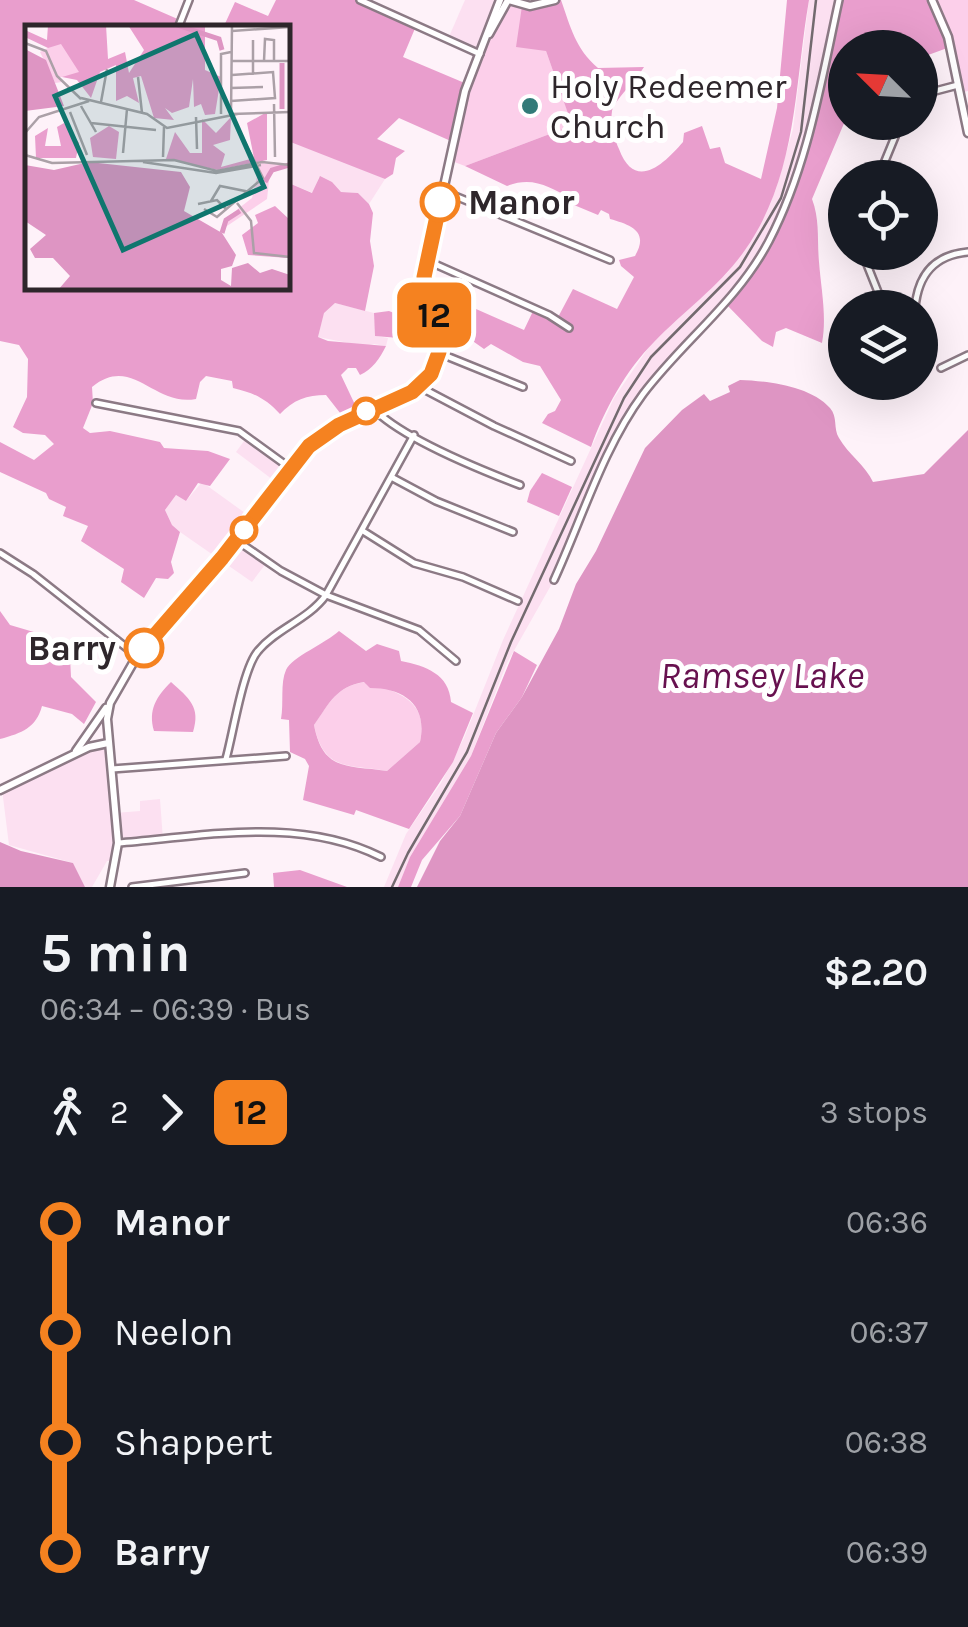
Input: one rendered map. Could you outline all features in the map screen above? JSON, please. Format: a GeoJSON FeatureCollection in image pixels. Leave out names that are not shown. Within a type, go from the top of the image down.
{"type":"FeatureCollection","features":[{"type":"Feature","properties":{"kind":"main road"},"geometry":{"type":"LineString","coordinates":[[72,756],[137,656],[236,540],[290,468],[326,432],[418,386],[431,374],[439,352],[438,330],[424,283],[427,260],[466,91],[500,0]]}},
{"type":"Feature","properties":{"kind":"main road"},"geometry":{"type":"LineString","coordinates":[[488,34],[495,29],[508,0],[536,6],[555,0]]}},
{"type":"Feature","properties":{"kind":"main road"},"geometry":{"type":"LineString","coordinates":[[932,0],[944,24],[968,133]]}},
{"type":"Feature","properties":{"kind":"main road"},"geometry":{"type":"LineString","coordinates":[[110,703],[106,726],[118,843],[110,887]]}},
{"type":"Feature","properties":{"kind":"main road"},"geometry":{"type":"LineString","coordinates":[[0,790],[108,743]]}},
{"type":"Feature","properties":{"kind":"street"},"geometry":{"type":"LineString","coordinates":[[179,25],[189,0]]}},
{"type":"Feature","properties":{"kind":"street"},"geometry":{"type":"LineString","coordinates":[[360,0],[480,54]]}},
{"type":"Feature","properties":{"kind":"street"},"geometry":{"type":"LineString","coordinates":[[554,580],[634,408],[652,383],[735,294],[780,219],[802,161],[838,0]]}},
{"type":"Feature","properties":{"kind":"street"},"geometry":{"type":"LineString","coordinates":[[938,90],[958,85]]}},
{"type":"Feature","properties":{"kind":"street"},"geometry":{"type":"LineString","coordinates":[[442,192],[610,260]]}},
{"type":"Feature","properties":{"kind":"street"},"geometry":{"type":"LineString","coordinates":[[917,290],[929,268],[945,256],[968,252]]}},
{"type":"Feature","properties":{"kind":"street"},"geometry":{"type":"LineString","coordinates":[[427,260],[570,328]]}},
{"type":"Feature","properties":{"kind":"street"},"geometry":{"type":"LineString","coordinates":[[439,352],[523,387]]}},
{"type":"Feature","properties":{"kind":"street"},"geometry":{"type":"LineString","coordinates":[[941,368],[968,355]]}},
{"type":"Feature","properties":{"kind":"street"},"geometry":{"type":"LineString","coordinates":[[418,386],[571,460]]}},
{"type":"Feature","properties":{"kind":"street"},"geometry":{"type":"LineString","coordinates":[[96,403],[240,432],[290,468]]}},
{"type":"Feature","properties":{"kind":"street"},"geometry":{"type":"LineString","coordinates":[[373,408],[388,422],[520,485]]}},
{"type":"Feature","properties":{"kind":"street"},"geometry":{"type":"LineString","coordinates":[[226,758],[254,655],[326,595],[414,435]]}},
{"type":"Feature","properties":{"kind":"street"},"geometry":{"type":"LineString","coordinates":[[392,477],[436,501],[513,532]]}},
{"type":"Feature","properties":{"kind":"street"},"geometry":{"type":"LineString","coordinates":[[363,531],[414,562],[463,577],[518,601]]}},
{"type":"Feature","properties":{"kind":"street"},"geometry":{"type":"LineString","coordinates":[[236,540],[326,595],[419,630],[456,661]]}},
{"type":"Feature","properties":{"kind":"street"},"geometry":{"type":"LineString","coordinates":[[0,553],[33,574],[137,656]]}},
{"type":"Feature","properties":{"kind":"street"},"geometry":{"type":"LineString","coordinates":[[112,769],[286,756]]}},
{"type":"Feature","properties":{"kind":"street"},"geometry":{"type":"LineString","coordinates":[[118,843],[290,831],[349,844],[381,857]]}},
{"type":"Feature","properties":{"kind":"street"},"geometry":{"type":"LineString","coordinates":[[132,887],[245,873]]}},
{"type":"Feature","properties":{"kind":"shaded area"},"geometry":{"type":"Polygon","coordinates":[[[0,0],[134,0],[191,25],[25,25],[25,290],[290,290],[290,182],[312,193],[320,176],[341,192],[358,193],[373,213],[370,241],[374,266],[365,311],[335,303],[324,313],[318,337],[386,346],[364,373],[360,375],[356,368],[348,368],[341,375],[358,411],[344,418],[326,395],[319,395],[295,402],[280,414],[259,397],[233,388],[232,381],[206,376],[200,382],[196,399],[167,396],[120,376],[106,378],[92,387],[93,403],[83,428],[90,433],[110,431],[160,442],[164,448],[208,451],[230,459],[210,486],[198,483],[186,501],[176,495],[165,510],[180,532],[171,562],[174,573],[168,579],[156,578],[144,598],[121,582],[124,569],[81,541],[88,526],[63,516],[66,507],[49,499],[46,493],[0,472],[0,442],[34,460],[54,444],[45,435],[23,433],[13,427],[27,397],[28,359],[19,345],[0,341],[0,0]]]}},
{"type":"Feature","properties":{"kind":"shaded area"},"geometry":{"type":"Polygon","coordinates":[[[276,0],[359,0],[416,26],[403,57],[467,84],[453,142],[399,118],[377,139],[405,151],[396,158],[393,174],[385,179],[290,142],[290,25],[224,25],[235,2],[268,16],[276,0]]]}},
{"type":"Feature","properties":{"kind":"shaded area"},"geometry":{"type":"Polygon","coordinates":[[[465,0],[499,0],[480,54],[448,39],[465,0]]]}},
{"type":"Feature","properties":{"kind":"shaded area"},"geometry":{"type":"Polygon","coordinates":[[[508,0],[522,6],[522,14],[546,51],[571,121],[563,129],[465,166],[449,160],[465,91],[488,34],[495,29],[508,0]]]}},
{"type":"Feature","properties":{"kind":"shaded area"},"geometry":{"type":"Polygon","coordinates":[[[561,0],[579,45],[598,68],[644,67],[612,111],[616,140],[633,169],[650,170],[659,165],[683,142],[684,133],[702,126],[710,149],[720,147],[725,163],[761,179],[777,108],[787,0],[809,0],[785,160],[762,221],[725,275],[634,365],[609,405],[591,447],[542,423],[561,400],[540,366],[523,362],[491,344],[484,349],[467,337],[467,313],[476,309],[524,330],[534,309],[556,321],[573,289],[617,309],[634,277],[619,260],[635,256],[639,248],[639,235],[631,227],[610,219],[601,210],[598,215],[574,205],[572,199],[548,187],[525,182],[507,186],[465,166],[563,129],[571,122],[546,51],[516,47],[522,6],[561,0]]]}},
{"type":"Feature","properties":{"kind":"shaded area"},"geometry":{"type":"Polygon","coordinates":[[[809,0],[838,0],[828,30],[801,161],[780,219],[735,294],[652,383],[633,409],[554,580],[507,663],[471,756],[410,857],[398,887],[384,887],[406,834],[441,783],[464,738],[503,640],[614,398],[651,344],[728,272],[760,224],[776,189],[793,129],[809,0]]]}},
{"type":"Feature","properties":{"kind":"shaded area"},"geometry":{"type":"Polygon","coordinates":[[[838,0],[931,0],[950,47],[938,51],[938,30],[831,30],[838,0]]]}},
{"type":"Feature","properties":{"kind":"shaded area"},"geometry":{"type":"Polygon","coordinates":[[[931,0],[968,0],[968,91],[960,93],[948,37],[931,0]]]}},
{"type":"Feature","properties":{"kind":"shaded area"},"geometry":{"type":"Polygon","coordinates":[[[828,44],[828,140],[837,140],[812,199],[823,302],[822,343],[786,328],[776,332],[773,347],[726,304],[767,244],[801,161],[828,44]]]}},
{"type":"Feature","properties":{"kind":"shaded area"},"geometry":{"type":"Polygon","coordinates":[[[290,139],[385,179],[369,204],[358,193],[341,192],[319,177],[313,193],[291,184],[290,139]]]}},
{"type":"Feature","properties":{"kind":"shaded area"},"geometry":{"type":"Polygon","coordinates":[[[335,303],[374,313],[376,336],[388,338],[386,346],[318,337],[324,312],[335,303]]]}},
{"type":"Feature","properties":{"kind":"shaded area"},"geometry":{"type":"Polygon","coordinates":[[[389,311],[404,317],[399,338],[375,336],[374,313],[389,311]]]}},
{"type":"Feature","properties":{"kind":"shaded area"},"geometry":{"type":"Polygon","coordinates":[[[247,437],[289,468],[277,483],[236,452],[247,437]]]}},
{"type":"Feature","properties":{"kind":"shaded area"},"geometry":{"type":"Polygon","coordinates":[[[542,473],[572,487],[559,516],[527,502],[542,473]]]}},
{"type":"Feature","properties":{"kind":"shaded area"},"geometry":{"type":"Polygon","coordinates":[[[202,482],[252,518],[236,540],[267,562],[252,582],[172,525],[165,510],[176,495],[186,501],[202,482]]]}},
{"type":"Feature","properties":{"kind":"shaded area"},"geometry":{"type":"Polygon","coordinates":[[[0,611],[10,625],[44,635],[49,649],[70,657],[71,677],[96,702],[84,724],[72,714],[42,706],[27,728],[0,739],[0,611]]]}},
{"type":"Feature","properties":{"kind":"shaded area"},"geometry":{"type":"Polygon","coordinates":[[[339,631],[366,651],[377,644],[399,651],[401,661],[435,673],[446,684],[451,702],[473,713],[453,762],[409,829],[356,810],[354,815],[303,800],[309,766],[305,759],[290,752],[289,720],[281,719],[283,681],[289,665],[339,631]],[[364,682],[340,692],[314,725],[318,740],[331,759],[349,766],[387,771],[420,742],[420,718],[403,695],[370,688],[364,682]]]}},
{"type":"Feature","properties":{"kind":"shaded area"},"geometry":{"type":"Polygon","coordinates":[[[514,651],[537,665],[522,697],[496,733],[460,816],[422,860],[411,887],[398,887],[410,857],[471,756],[514,651]]]}},
{"type":"Feature","properties":{"kind":"shaded area"},"geometry":{"type":"Polygon","coordinates":[[[171,682],[194,709],[193,732],[154,731],[155,704],[171,682]]]}},
{"type":"Feature","properties":{"kind":"shaded area"},"geometry":{"type":"Polygon","coordinates":[[[365,682],[399,694],[420,716],[420,742],[387,771],[349,766],[331,758],[318,740],[314,725],[341,692],[365,682]]]}},
{"type":"Feature","properties":{"kind":"shaded area"},"geometry":{"type":"Polygon","coordinates":[[[108,743],[115,813],[140,811],[140,801],[160,799],[163,840],[118,843],[116,861],[107,861],[92,887],[85,887],[73,863],[9,845],[2,789],[89,747],[108,743]]]}},
{"type":"Feature","properties":{"kind":"shaded area"},"geometry":{"type":"Polygon","coordinates":[[[300,870],[347,887],[274,887],[273,873],[300,870]]]}},
{"type":"Feature","properties":{"kind":"water","name":"Ramsey Lake"},"geometry":{"type":"Polygon","coordinates":[[[740,380],[788,386],[822,401],[832,412],[839,438],[873,482],[924,474],[968,430],[968,887],[417,887],[440,841],[460,816],[496,733],[522,697],[559,629],[576,584],[645,448],[682,410],[704,394],[710,401],[730,392],[728,386],[740,380]]]}},
{"type":"Feature","properties":{"kind":"water"},"geometry":{"type":"Polygon","coordinates":[[[0,842],[73,863],[85,887],[0,887],[0,842]]]}},
{"type":"Feature","properties":{"kind":"railway"},"geometry":{"type":"LineString","coordinates":[[392,887],[467,752],[511,642],[624,398],[651,357],[740,267],[781,198],[801,132],[816,0]]}},
{"type":"Feature","properties":{"kind":"bus line","name":"12"},"geometry":{"type":"LineString","coordinates":[[144,648],[222,558],[309,446],[339,425],[412,392],[431,374],[440,336],[424,277],[440,202]]}},
{"type":"Feature","properties":{"kind":"place","name":"Holy Redeemer Church"},"geometry":{"type":"Point","coordinates":[530,106]}},
{"type":"Feature","properties":{"kind":"place","name":"Manor"},"geometry":{"type":"Point","coordinates":[440,202]}},
{"type":"Feature","properties":{"kind":"place","name":"Barry"},"geometry":{"type":"Point","coordinates":[144,648]}}]}
